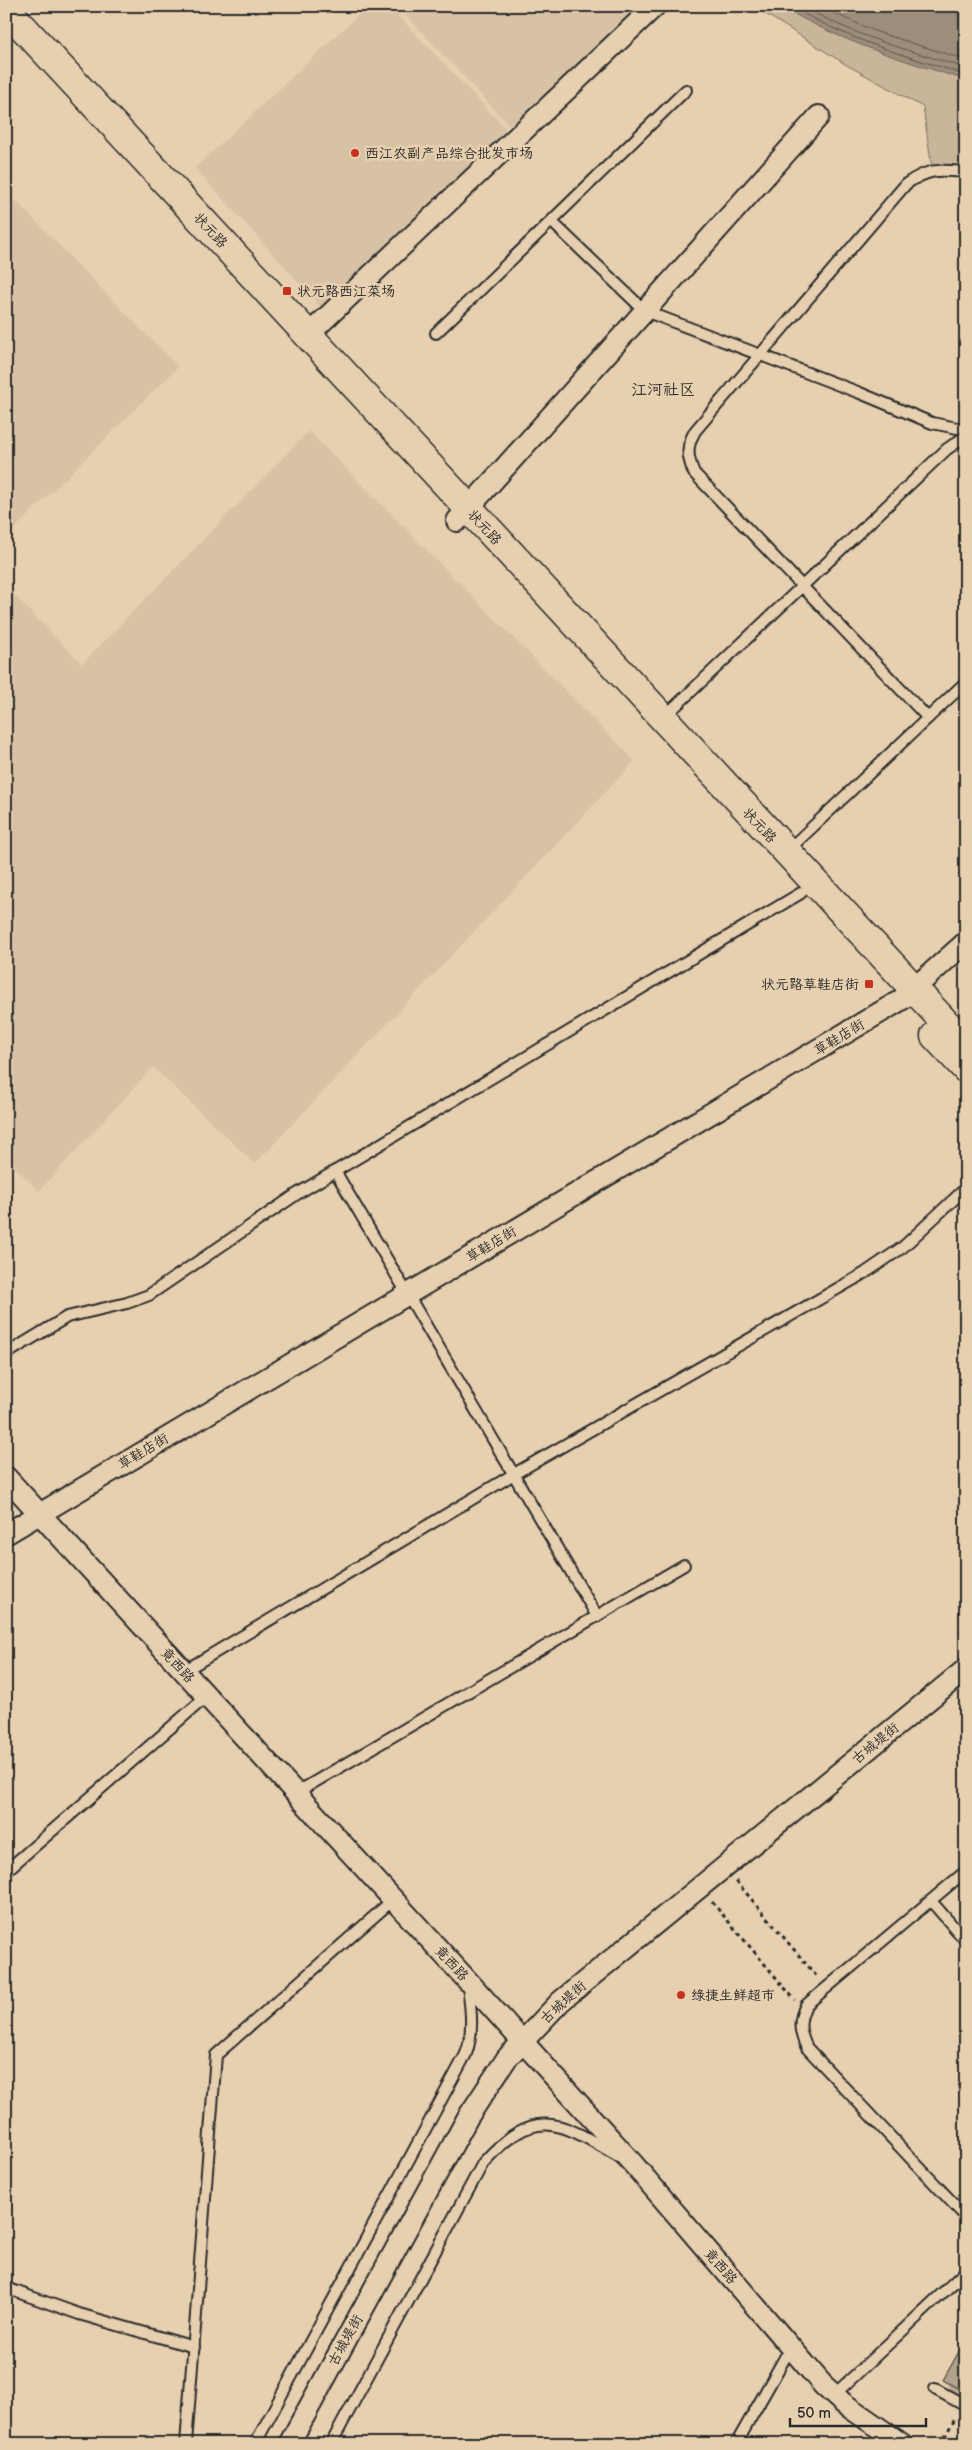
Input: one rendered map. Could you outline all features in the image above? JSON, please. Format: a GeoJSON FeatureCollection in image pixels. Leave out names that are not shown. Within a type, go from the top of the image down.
{"type":"FeatureCollection","features":[{"type":"Feature","properties":{"kind":"main road","name":"状元路"},"geometry":{"type":"LineString","coordinates":[[6,9],[308,336],[463,515],[801,893],[908,995],[966,1045]]}},
{"type":"Feature","properties":{"kind":"main road","name":"状元路"},"geometry":{"type":"LineString","coordinates":[[6,33],[463,515],[662,718],[786,852],[908,995],[966,1069]]}},
{"type":"Feature","properties":{"kind":"street"},"geometry":{"type":"LineString","coordinates":[[308,336],[653,7]]}},
{"type":"Feature","properties":{"kind":"street"},"geometry":{"type":"LineString","coordinates":[[463,515],[818,116]]}},
{"type":"Feature","properties":{"kind":"street","name":"草鞋店街"},"geometry":{"type":"LineString","coordinates":[[6,1534],[38,1513],[908,995],[966,942]]}},
{"type":"Feature","properties":{"kind":"street","name":"竟西路"},"geometry":{"type":"LineString","coordinates":[[6,1477],[394,1899],[634,2165],[834,2395],[865,2420],[902,2444]]}},
{"type":"Feature","properties":{"kind":"street","name":"古城堤街"},"geometry":{"type":"LineString","coordinates":[[289,2444],[468,2117],[507,2058],[561,2001],[966,1669]]}},
{"type":"Feature","properties":{"kind":"lane"},"geometry":{"type":"LineString","coordinates":[[436,334],[686,90]]}},
{"type":"Feature","properties":{"kind":"lane"},"geometry":{"type":"LineString","coordinates":[[928,718],[694,473],[687,457],[688,444],[695,431],[906,184],[921,174],[936,170],[966,172]]}},
{"type":"Feature","properties":{"kind":"lane"},"geometry":{"type":"LineString","coordinates":[[552,222],[645,311],[932,423],[957,428],[966,427]]}},
{"type":"Feature","properties":{"kind":"lane"},"geometry":{"type":"LineString","coordinates":[[662,718],[947,449],[966,436]]}},
{"type":"Feature","properties":{"kind":"lane"},"geometry":{"type":"LineString","coordinates":[[786,852],[966,682]]}},
{"type":"Feature","properties":{"kind":"lane"},"geometry":{"type":"LineString","coordinates":[[6,1354],[67,1317],[127,1303],[149,1295],[297,1194],[801,893]]}},
{"type":"Feature","properties":{"kind":"lane"},"geometry":{"type":"LineString","coordinates":[[335,1171],[597,1616]]}},
{"type":"Feature","properties":{"kind":"lane"},"geometry":{"type":"LineString","coordinates":[[184,1671],[514,1474],[865,1273],[903,1247],[966,1188]]}},
{"type":"Feature","properties":{"kind":"lane"},"geometry":{"type":"LineString","coordinates":[[296,1793],[684,1565]]}},
{"type":"Feature","properties":{"kind":"lane"},"geometry":{"type":"LineString","coordinates":[[6,1871],[207,1696]]}},
{"type":"Feature","properties":{"kind":"lane"},"geometry":{"type":"LineString","coordinates":[[966,1871],[806,2005],[799,2018],[801,2035],[807,2048],[966,2217]]}},
{"type":"Feature","properties":{"kind":"lane"},"geometry":{"type":"LineString","coordinates":[[186,2444],[216,2055],[394,1899]]}},
{"type":"Feature","properties":{"kind":"lane"},"geometry":{"type":"LineString","coordinates":[[931,1901],[966,1941]]}},
{"type":"Feature","properties":{"kind":"lane"},"geometry":{"type":"LineString","coordinates":[[255,2444],[466,2054],[472,2039],[467,1980]]}},
{"type":"Feature","properties":{"kind":"lane"},"geometry":{"type":"LineString","coordinates":[[331,2444],[483,2163],[501,2143],[522,2129],[549,2124],[572,2129],[634,2165]]}},
{"type":"Feature","properties":{"kind":"lane"},"geometry":{"type":"LineString","coordinates":[[834,2395],[966,2271]]}},
{"type":"Feature","properties":{"kind":"lane"},"geometry":{"type":"LineString","coordinates":[[6,2288],[79,2314],[194,2347]]}},
{"type":"Feature","properties":{"kind":"lane"},"geometry":{"type":"LineString","coordinates":[[736,2444],[791,2347]]}},
{"type":"Feature","properties":{"kind":"lane"},"geometry":{"type":"LineString","coordinates":[[935,2389],[964,2405]]}},
{"type":"Feature","properties":{"kind":"path"},"geometry":{"type":"LineString","coordinates":[[724,1867],[826,1988]]}},
{"type":"Feature","properties":{"kind":"path"},"geometry":{"type":"LineString","coordinates":[[699,1887],[803,2010]]}},
{"type":"Feature","properties":{"kind":"path"},"geometry":{"type":"LineString","coordinates":[[941,2444],[964,2405]]}},
{"type":"Feature","properties":{"kind":"shaded area","name":"西江农副产品综合批发市场"},"geometry":{"type":"Polygon","coordinates":[[[368,6],[389,6],[514,137],[327,314],[195,168],[368,6]]]}},
{"type":"Feature","properties":{"kind":"shaded area"},"geometry":{"type":"Polygon","coordinates":[[[397,6],[637,6],[639,9],[514,130],[397,6]]]}},
{"type":"Feature","properties":{"kind":"shaded area"},"geometry":{"type":"Polygon","coordinates":[[[753,6],[966,6],[966,173],[932,168],[923,107],[845,64],[753,6]]]}},
{"type":"Feature","properties":{"kind":"shaded area"},"geometry":{"type":"Polygon","coordinates":[[[6,191],[178,367],[6,537],[6,191]]]}},
{"type":"Feature","properties":{"kind":"shaded area"},"geometry":{"type":"Polygon","coordinates":[[[309,431],[635,761],[255,1164],[153,1067],[39,1191],[6,1159],[6,587],[82,664],[309,431]]]}},
{"type":"Feature","properties":{"kind":"water"},"geometry":{"type":"Polygon","coordinates":[[[781,6],[966,6],[966,80],[848,40],[781,6]]]}},
{"type":"Feature","properties":{"kind":"building"},"geometry":{"type":"Polygon","coordinates":[[[966,2339],[966,2393],[943,2380],[966,2339]]]}},
{"type":"Feature","properties":{"kind":"place","name":"西江农副产品综合批发市场"},"geometry":{"type":"Point","coordinates":[355,153]}},
{"type":"Feature","properties":{"kind":"place","name":"状元路西江菜场"},"geometry":{"type":"Point","coordinates":[287,291]}},
{"type":"Feature","properties":{"kind":"place","name":"状元路草鞋店街"},"geometry":{"type":"Point","coordinates":[869,984]}},
{"type":"Feature","properties":{"kind":"place","name":"绿捷生鲜超市"},"geometry":{"type":"Point","coordinates":[681,1995]}},
{"type":"Feature","properties":{"kind":"district","name":"江河社区"},"geometry":{"type":"Point","coordinates":[663,389]}}]}
